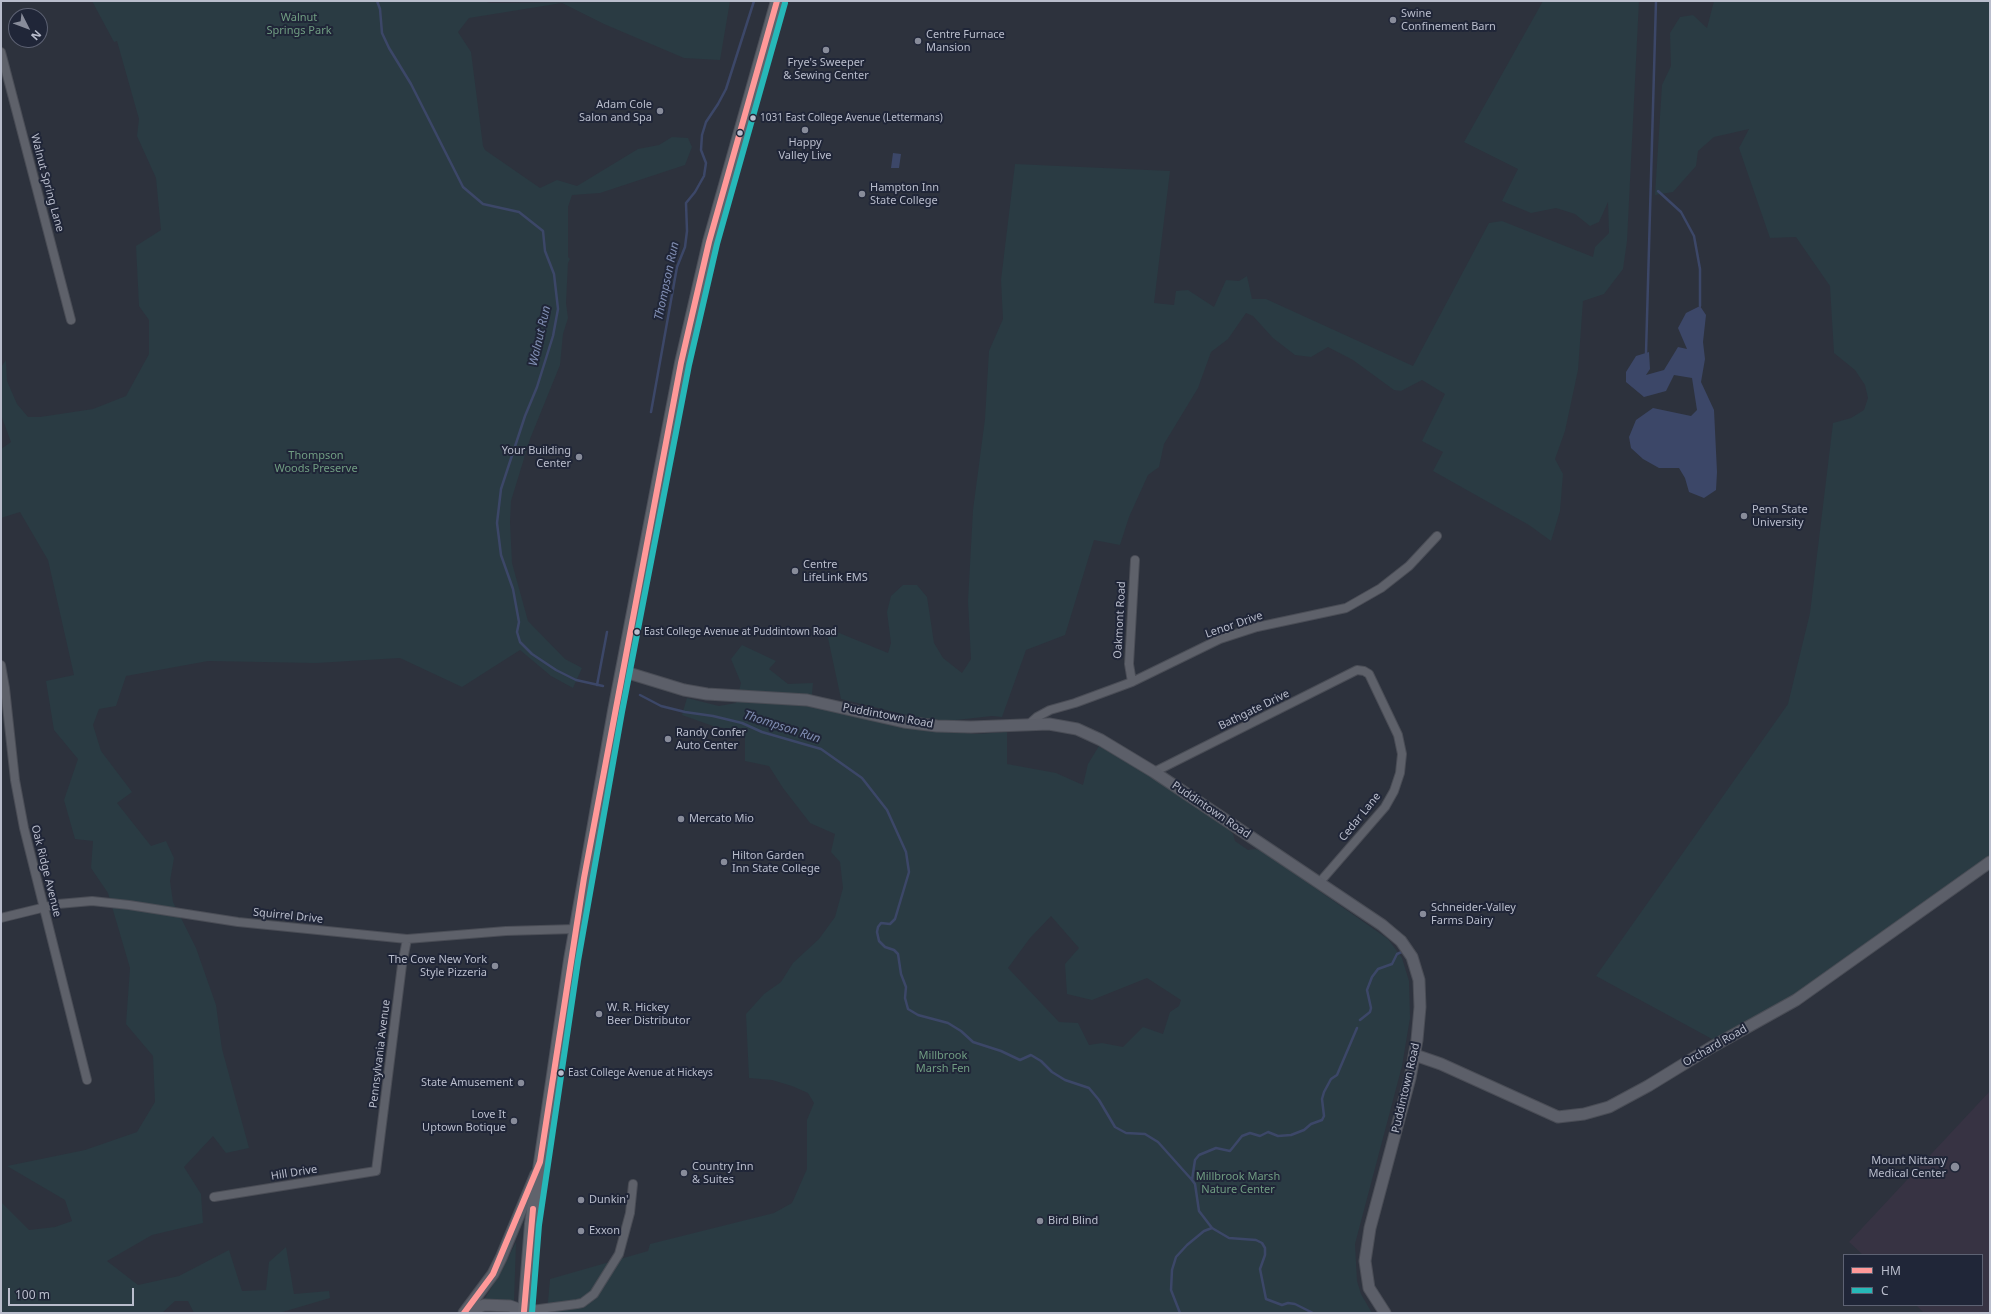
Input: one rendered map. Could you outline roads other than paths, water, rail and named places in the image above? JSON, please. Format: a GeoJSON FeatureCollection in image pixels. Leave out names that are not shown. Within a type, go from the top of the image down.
{"type":"FeatureCollection","features":[{"type":"Feature","properties":{"kind":"main road"},"geometry":{"type":"LineString","coordinates":[[524,1312],[531,1224],[575,929],[622,671],[681,363],[697,291],[729,166],[777,1]]}},
{"type":"Feature","properties":{"kind":"street","name":"Walnut Spring Lane"},"geometry":{"type":"LineString","coordinates":[[1,52],[71,320]]}},
{"type":"Feature","properties":{"kind":"street","name":"Lenor Drive"},"geometry":{"type":"LineString","coordinates":[[1028,725],[1037,717],[1050,710],[1088,699],[1132,682],[1220,639],[1257,627],[1346,608],[1387,584],[1409,566],[1437,536]]}},
{"type":"Feature","properties":{"kind":"street","name":"Oakmont Road"},"geometry":{"type":"LineString","coordinates":[[1132,682],[1129,664],[1129,635],[1135,560]]}},
{"type":"Feature","properties":{"kind":"street","name":"Oak Ridge Avenue"},"geometry":{"type":"LineString","coordinates":[[1,665],[15,780],[24,828],[87,1080]]}},
{"type":"Feature","properties":{"kind":"street","name":"Bathgate Drive"},"geometry":{"type":"LineString","coordinates":[[1154,772],[1357,670],[1364,671]]}},
{"type":"Feature","properties":{"kind":"street","name":"Puddintown Road"},"geometry":{"type":"LineString","coordinates":[[622,671],[684,690],[707,694],[807,700],[904,722],[936,726],[1049,724],[1077,729],[1101,740],[1154,772],[1382,925],[1401,941],[1412,957],[1419,980],[1420,993],[1419,1021],[1415,1055],[1366,1246],[1365,1261],[1369,1288],[1385,1313]]}},
{"type":"Feature","properties":{"kind":"street","name":"Cedar Lane"},"geometry":{"type":"LineString","coordinates":[[1319,883],[1385,806],[1394,791],[1400,773],[1402,754],[1398,735],[1369,674],[1364,671]]}},
{"type":"Feature","properties":{"kind":"street","name":"Orchard Road"},"geometry":{"type":"LineString","coordinates":[[1415,1055],[1441,1064],[1558,1117],[1596,1111],[1622,1102],[1710,1048],[1796,1000],[1990,862]]}},
{"type":"Feature","properties":{"kind":"street","name":"Squirrel Drive"},"geometry":{"type":"LineString","coordinates":[[1,918],[44,907],[92,901],[129,905],[238,922],[407,939],[506,931],[575,929]]}},
{"type":"Feature","properties":{"kind":"street","name":"Pennsylvania Avenue"},"geometry":{"type":"LineString","coordinates":[[376,1171],[402,965],[407,939]]}},
{"type":"Feature","properties":{"kind":"street"},"geometry":{"type":"LineString","coordinates":[[465,1313],[493,1274],[501,1258],[540,1162]]}},
{"type":"Feature","properties":{"kind":"street","name":"Hill Drive"},"geometry":{"type":"LineString","coordinates":[[214,1197],[376,1171]]}},
{"type":"Feature","properties":{"kind":"street"},"geometry":{"type":"LineString","coordinates":[[484,1313],[524,1312],[582,1303],[594,1294],[619,1254],[630,1213],[634,1184]]}},
{"type":"Feature","properties":{"kind":"street"},"geometry":{"type":"LineString","coordinates":[[465,1313],[484,1305],[510,1306],[524,1312]]}},
{"type":"Feature","properties":{"kind":"water"},"geometry":{"type":"Polygon","coordinates":[[[893,153],[901,154],[899,168],[891,168],[893,153]]]}},
{"type":"Feature","properties":{"kind":"water"},"geometry":{"type":"Polygon","coordinates":[[[1700,306],[1706,315],[1703,342],[1705,359],[1701,382],[1714,410],[1717,472],[1716,490],[1704,498],[1689,492],[1685,478],[1679,468],[1659,468],[1643,459],[1631,448],[1629,437],[1636,420],[1653,408],[1691,416],[1697,410],[1692,378],[1674,375],[1666,391],[1644,397],[1626,382],[1626,372],[1636,356],[1649,352],[1650,369],[1646,375],[1664,370],[1678,347],[1687,349],[1678,328],[1686,313],[1700,306]]]}},
{"type":"Feature","properties":{"kind":"waterway","name":"Walnut Run"},"geometry":{"type":"LineString","coordinates":[[377,1],[380,9],[382,33],[389,48],[411,84],[463,187],[483,204],[519,212],[543,231],[545,251],[554,274],[558,309],[553,336],[537,387],[525,416],[501,489],[497,523],[501,555],[513,589],[519,622],[517,632],[520,642],[532,654],[556,670],[576,680],[603,686]]}},
{"type":"Feature","properties":{"kind":"waterway","name":"Thompson Run"},"geometry":{"type":"LineString","coordinates":[[651,412],[677,267],[685,247],[687,231],[686,203],[695,192],[704,176],[706,163],[701,150],[702,135],[706,122],[726,89],[754,1]]}},
{"type":"Feature","properties":{"kind":"waterway"},"geometry":{"type":"LineString","coordinates":[[1646,353],[1656,1]]}},
{"type":"Feature","properties":{"kind":"waterway"},"geometry":{"type":"LineString","coordinates":[[1658,191],[1681,212],[1694,236],[1700,269],[1700,306]]}},
{"type":"Feature","properties":{"kind":"waterway"},"geometry":{"type":"LineString","coordinates":[[597,685],[607,632]]}},
{"type":"Feature","properties":{"kind":"waterway","name":"Thompson Run"},"geometry":{"type":"LineString","coordinates":[[640,695],[661,706],[742,723],[762,732],[821,749],[862,778],[887,810],[906,852],[909,872],[895,919],[890,924],[881,923],[877,932],[879,941],[885,947],[894,950],[898,954],[901,974],[906,987],[905,998],[908,1009],[918,1015],[948,1023],[961,1031],[973,1042],[1001,1051],[1020,1060],[1031,1055],[1041,1061],[1052,1072],[1065,1080],[1089,1088],[1099,1100],[1115,1127],[1126,1133],[1145,1134],[1158,1142],[1192,1180],[1195,1184],[1199,1211],[1212,1228]]}},
{"type":"Feature","properties":{"kind":"waterway"},"geometry":{"type":"LineString","coordinates":[[1360,1020],[1370,1012],[1371,1008],[1367,990],[1372,977],[1378,969],[1392,964],[1397,954],[1404,951]]}},
{"type":"Feature","properties":{"kind":"waterway"},"geometry":{"type":"LineString","coordinates":[[1192,1180],[1195,1160],[1199,1155],[1216,1148],[1230,1151],[1242,1136],[1250,1133],[1260,1136],[1268,1132],[1278,1136],[1291,1135],[1322,1120],[1324,1116],[1322,1099],[1324,1092],[1331,1079],[1337,1075],[1357,1028]]}},
{"type":"Feature","properties":{"kind":"waterway"},"geometry":{"type":"LineString","coordinates":[[1180,1313],[1171,1290],[1172,1270],[1176,1257],[1187,1245],[1204,1231],[1212,1228],[1229,1238],[1256,1240],[1262,1243],[1265,1248],[1265,1255],[1260,1269],[1266,1299],[1282,1305],[1288,1303],[1295,1304],[1313,1313]]}},
{"type":"Feature","properties":{"kind":"place","name":"Swine Confinement Barn"},"geometry":{"type":"Point","coordinates":[1393,20]}},
{"type":"Feature","properties":{"kind":"place","name":"Centre Furnace Mansion"},"geometry":{"type":"Point","coordinates":[918,41]}},
{"type":"Feature","properties":{"kind":"place","name":"Frye's Sweeper & Sewing Center"},"geometry":{"type":"Point","coordinates":[826,50]}},
{"type":"Feature","properties":{"kind":"place","name":"Adam Cole Salon and Spa"},"geometry":{"type":"Point","coordinates":[660,111]}},
{"type":"Feature","properties":{"kind":"place","name":"1031 East College Avenue (Lettermans)"},"geometry":{"type":"Point","coordinates":[753,118]}},
{"type":"Feature","properties":{"kind":"place","name":"Happy Valley Live"},"geometry":{"type":"Point","coordinates":[805,130]}},
{"type":"Feature","properties":{"kind":"place","name":"Hampton Inn State College"},"geometry":{"type":"Point","coordinates":[862,194]}},
{"type":"Feature","properties":{"kind":"place","name":"Your Building Center"},"geometry":{"type":"Point","coordinates":[579,457]}},
{"type":"Feature","properties":{"kind":"place","name":"Penn State University"},"geometry":{"type":"Point","coordinates":[1744,516]}},
{"type":"Feature","properties":{"kind":"place","name":"Centre LifeLink EMS"},"geometry":{"type":"Point","coordinates":[795,571]}},
{"type":"Feature","properties":{"kind":"place","name":"East College Avenue at Puddintown Road"},"geometry":{"type":"Point","coordinates":[637,632]}},
{"type":"Feature","properties":{"kind":"place","name":"Randy Confer Auto Center"},"geometry":{"type":"Point","coordinates":[668,739]}},
{"type":"Feature","properties":{"kind":"place","name":"Mercato Mio"},"geometry":{"type":"Point","coordinates":[681,819]}},
{"type":"Feature","properties":{"kind":"place","name":"Hilton Garden Inn State College"},"geometry":{"type":"Point","coordinates":[724,862]}},
{"type":"Feature","properties":{"kind":"place","name":"Schneider-Valley Farms Dairy"},"geometry":{"type":"Point","coordinates":[1423,914]}},
{"type":"Feature","properties":{"kind":"place","name":"The Cove New York Style Pizzeria"},"geometry":{"type":"Point","coordinates":[495,966]}},
{"type":"Feature","properties":{"kind":"place","name":"W. R. Hickey Beer Distributor"},"geometry":{"type":"Point","coordinates":[599,1014]}},
{"type":"Feature","properties":{"kind":"place","name":"East College Avenue at Hickeys"},"geometry":{"type":"Point","coordinates":[561,1073]}},
{"type":"Feature","properties":{"kind":"place","name":"State Amusement"},"geometry":{"type":"Point","coordinates":[521,1083]}},
{"type":"Feature","properties":{"kind":"place","name":"Love It Uptown Botique"},"geometry":{"type":"Point","coordinates":[514,1121]}},
{"type":"Feature","properties":{"kind":"place","name":"Mount Nittany Medical Center"},"geometry":{"type":"Point","coordinates":[1955,1167]}},
{"type":"Feature","properties":{"kind":"place","name":"Country Inn & Suites"},"geometry":{"type":"Point","coordinates":[684,1173]}},
{"type":"Feature","properties":{"kind":"place","name":"Dunkin'"},"geometry":{"type":"Point","coordinates":[581,1200]}},
{"type":"Feature","properties":{"kind":"place","name":"Bird Blind"},"geometry":{"type":"Point","coordinates":[1040,1221]}},
{"type":"Feature","properties":{"kind":"place","name":"Exxon"},"geometry":{"type":"Point","coordinates":[581,1231]}},
{"type":"Feature","properties":{"kind":"park label","name":"Walnut Springs Park"},"geometry":{"type":"Point","coordinates":[299,24]}},
{"type":"Feature","properties":{"kind":"park label","name":"Thompson Woods Preserve"},"geometry":{"type":"Point","coordinates":[316,462]}},
{"type":"Feature","properties":{"kind":"park label","name":"Millbrook Marsh Fen"},"geometry":{"type":"Point","coordinates":[943,1062]}},
{"type":"Feature","properties":{"kind":"park label","name":"Millbrook Marsh Nature Center"},"geometry":{"type":"Point","coordinates":[1238,1183]}}]}
